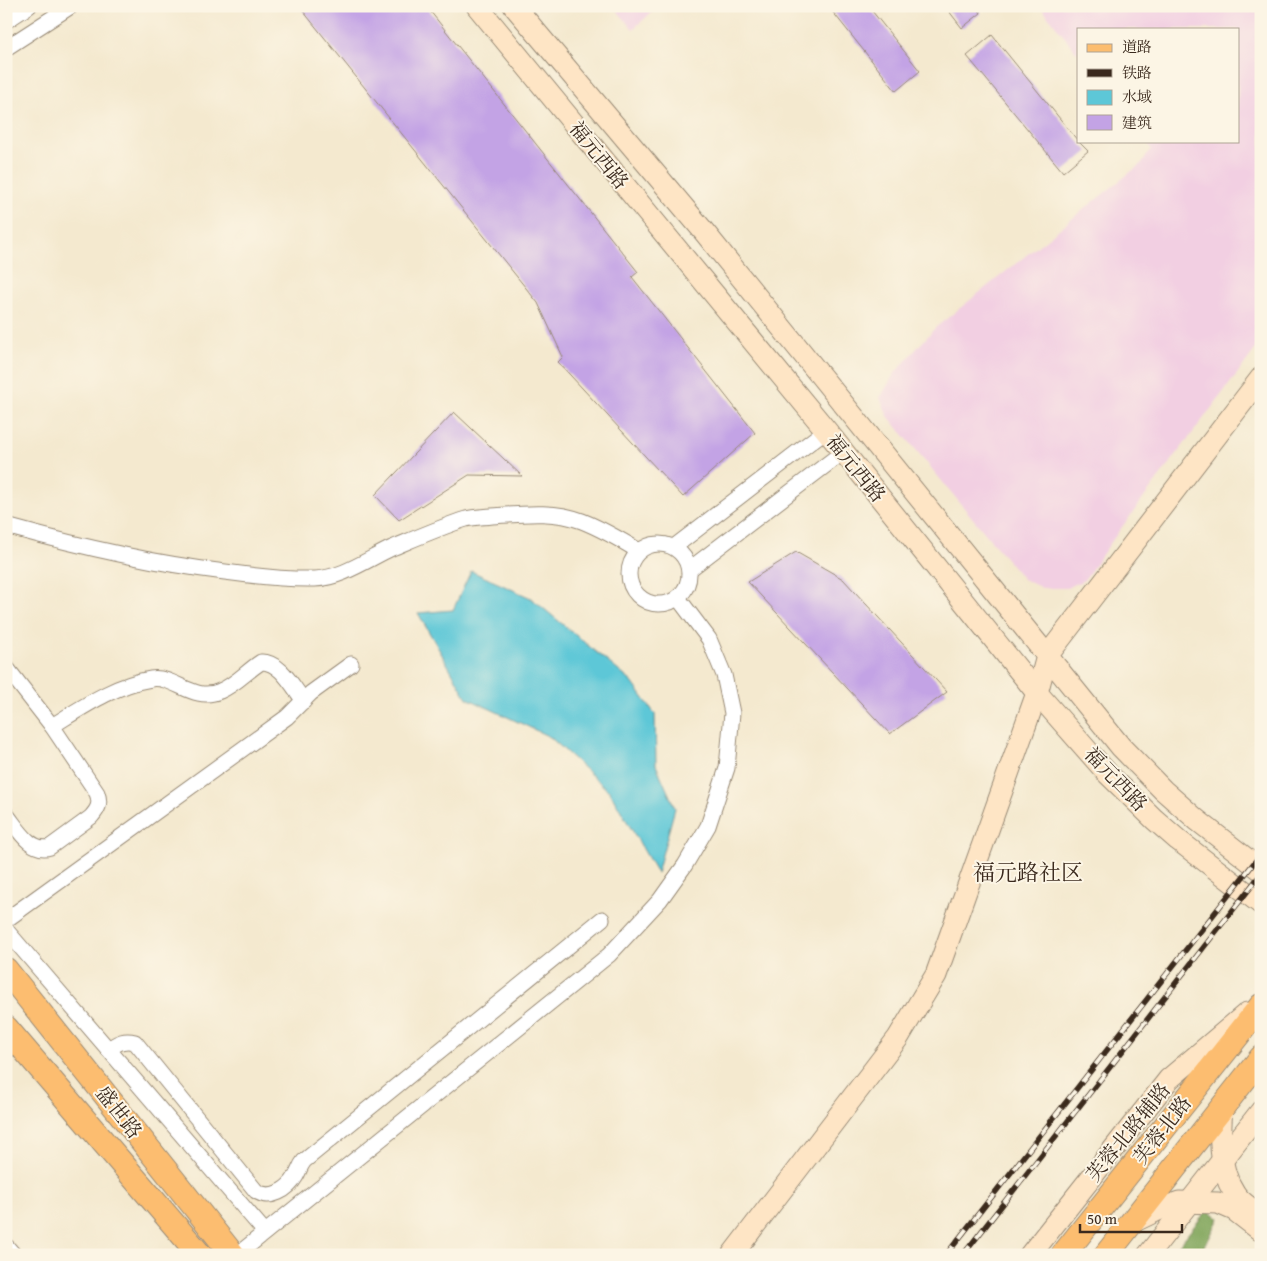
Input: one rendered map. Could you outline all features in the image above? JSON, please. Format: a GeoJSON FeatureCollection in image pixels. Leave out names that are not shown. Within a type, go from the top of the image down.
{"type":"FeatureCollection","features":[{"type":"Feature","properties":{"kind":"main road","name":"福元西路"},"geometry":{"type":"LineString","coordinates":[[477,6],[826,430],[1037,693],[1108,774],[1154,818],[1178,840],[1261,904]]}},
{"type":"Feature","properties":{"kind":"main road","name":"福元西路"},"geometry":{"type":"LineString","coordinates":[[514,6],[701,228],[1121,747],[1162,790],[1261,870]]}},
{"type":"Feature","properties":{"kind":"main road"},"geometry":{"type":"LineString","coordinates":[[732,1255],[898,1038],[936,974],[1037,693],[1047,656],[1261,378]]}},
{"type":"Feature","properties":{"kind":"main road","name":"盛世路"},"geometry":{"type":"LineString","coordinates":[[6,970],[233,1255]]}},
{"type":"Feature","properties":{"kind":"main road","name":"芙蓉北路辅路"},"geometry":{"type":"LineString","coordinates":[[1030,1255],[1169,1079],[1261,1002]]}},
{"type":"Feature","properties":{"kind":"main road","name":"芙蓉北路"},"geometry":{"type":"LineString","coordinates":[[1063,1255],[1261,1006]]}},
{"type":"Feature","properties":{"kind":"main road","name":"盛世路"},"geometry":{"type":"LineString","coordinates":[[6,1028],[200,1255]]}},
{"type":"Feature","properties":{"kind":"main road","name":"芙蓉北路"},"geometry":{"type":"LineString","coordinates":[[1106,1255],[1261,1058]]}},
{"type":"Feature","properties":{"kind":"main road"},"geometry":{"type":"LineString","coordinates":[[1222,1107],[1220,1138],[1229,1183],[1240,1200],[1261,1216]]}},
{"type":"Feature","properties":{"kind":"main road"},"geometry":{"type":"LineString","coordinates":[[1148,1255],[1261,1111]]}},
{"type":"Feature","properties":{"kind":"main road"},"geometry":{"type":"LineString","coordinates":[[1131,1223],[1171,1204],[1218,1202],[1234,1210],[1261,1231]]}},
{"type":"Feature","properties":{"kind":"street"},"geometry":{"type":"LineString","coordinates":[[6,21],[29,6]]}},
{"type":"Feature","properties":{"kind":"street"},"geometry":{"type":"LineString","coordinates":[[6,48],[71,6]]}},
{"type":"Feature","properties":{"kind":"street"},"geometry":{"type":"LineString","coordinates":[[674,547],[826,430]]}},
{"type":"Feature","properties":{"kind":"street"},"geometry":{"type":"LineString","coordinates":[[690,569],[843,452]]}},
{"type":"Feature","properties":{"kind":"street"},"geometry":{"type":"LineString","coordinates":[[6,526],[62,542],[186,567],[252,575],[316,579],[336,575],[422,535],[468,518],[526,513],[555,515],[581,520],[612,534],[639,551]]}},
{"type":"Feature","properties":{"kind":"street"},"geometry":{"type":"LineString","coordinates":[[662,544],[674,547],[687,560],[690,569],[689,580],[685,590],[678,598],[668,603],[656,604],[645,601],[636,593],[630,583],[629,571],[632,560],[639,551],[650,545],[662,544]]}},
{"type":"Feature","properties":{"kind":"street"},"geometry":{"type":"LineString","coordinates":[[237,1255],[609,955],[660,900],[685,865],[708,826],[727,768],[732,712],[724,675],[709,639],[678,598]]}},
{"type":"Feature","properties":{"kind":"street"},"geometry":{"type":"LineString","coordinates":[[52,726],[101,696],[119,688],[152,679],[160,679],[197,693],[214,693],[222,690],[260,662],[268,662],[280,671],[304,701]]}},
{"type":"Feature","properties":{"kind":"street"},"geometry":{"type":"LineString","coordinates":[[6,920],[287,717],[311,693],[352,664]]}},
{"type":"Feature","properties":{"kind":"street"},"geometry":{"type":"LineString","coordinates":[[6,667],[52,726],[100,800],[96,811],[50,847],[40,849],[33,846],[6,814]]}},
{"type":"Feature","properties":{"kind":"street"},"geometry":{"type":"LineString","coordinates":[[108,1050],[118,1042],[126,1040],[135,1042],[256,1191],[262,1196],[271,1196],[278,1193],[293,1180],[304,1161],[602,919]]}},
{"type":"Feature","properties":{"kind":"street"},"geometry":{"type":"LineString","coordinates":[[6,930],[265,1232]]}},
{"type":"Feature","properties":{"kind":"street"},"geometry":{"type":"LineString","coordinates":[[6,1246],[14,1255]]}},
{"type":"Feature","properties":{"kind":"shaded area"},"geometry":{"type":"Polygon","coordinates":[[[613,6],[659,6],[633,29],[613,6]]]}},
{"type":"Feature","properties":{"kind":"shaded area"},"geometry":{"type":"Polygon","coordinates":[[[1040,6],[1261,6],[1261,342],[1084,580],[1067,588],[1042,588],[1023,579],[888,416],[880,398],[894,374],[935,328],[1142,163],[1151,149],[1148,142],[1240,142],[1240,28],[1077,28],[1077,53],[1040,6]]]}},
{"type":"Feature","properties":{"kind":"green space"},"geometry":{"type":"Polygon","coordinates":[[[1208,1209],[1219,1218],[1201,1255],[1171,1255],[1208,1209]]]}},
{"type":"Feature","properties":{"kind":"water"},"geometry":{"type":"Polygon","coordinates":[[[471,571],[531,598],[632,682],[655,714],[656,765],[675,808],[657,873],[610,792],[550,737],[467,698],[418,613],[453,610],[471,571]]]}},
{"type":"Feature","properties":{"kind":"building"},"geometry":{"type":"Polygon","coordinates":[[[299,6],[426,6],[638,272],[632,277],[755,433],[683,497],[558,362],[563,357],[538,303],[299,6]]]}},
{"type":"Feature","properties":{"kind":"building"},"geometry":{"type":"Polygon","coordinates":[[[828,6],[868,6],[920,71],[896,91],[828,6]]]}},
{"type":"Feature","properties":{"kind":"building"},"geometry":{"type":"Polygon","coordinates":[[[945,6],[976,6],[981,13],[962,28],[945,6]]]}},
{"type":"Feature","properties":{"kind":"building"},"geometry":{"type":"Polygon","coordinates":[[[992,35],[1077,142],[1088,151],[1063,172],[967,56],[992,35]]]}},
{"type":"Feature","properties":{"kind":"building"},"geometry":{"type":"Polygon","coordinates":[[[454,412],[522,476],[469,475],[399,520],[375,495],[454,412]]]}},
{"type":"Feature","properties":{"kind":"building"},"geometry":{"type":"Polygon","coordinates":[[[796,552],[843,579],[947,692],[890,734],[748,582],[796,552]]]}},
{"type":"Feature","properties":{"kind":"railway"},"geometry":{"type":"LineString","coordinates":[[946,1255],[1261,854]]}},
{"type":"Feature","properties":{"kind":"railway"},"geometry":{"type":"LineString","coordinates":[[963,1255],[1261,874]]}},
{"type":"Feature","properties":{"kind":"district","name":"福元路社区"},"geometry":{"type":"Point","coordinates":[1028,872]}}]}
